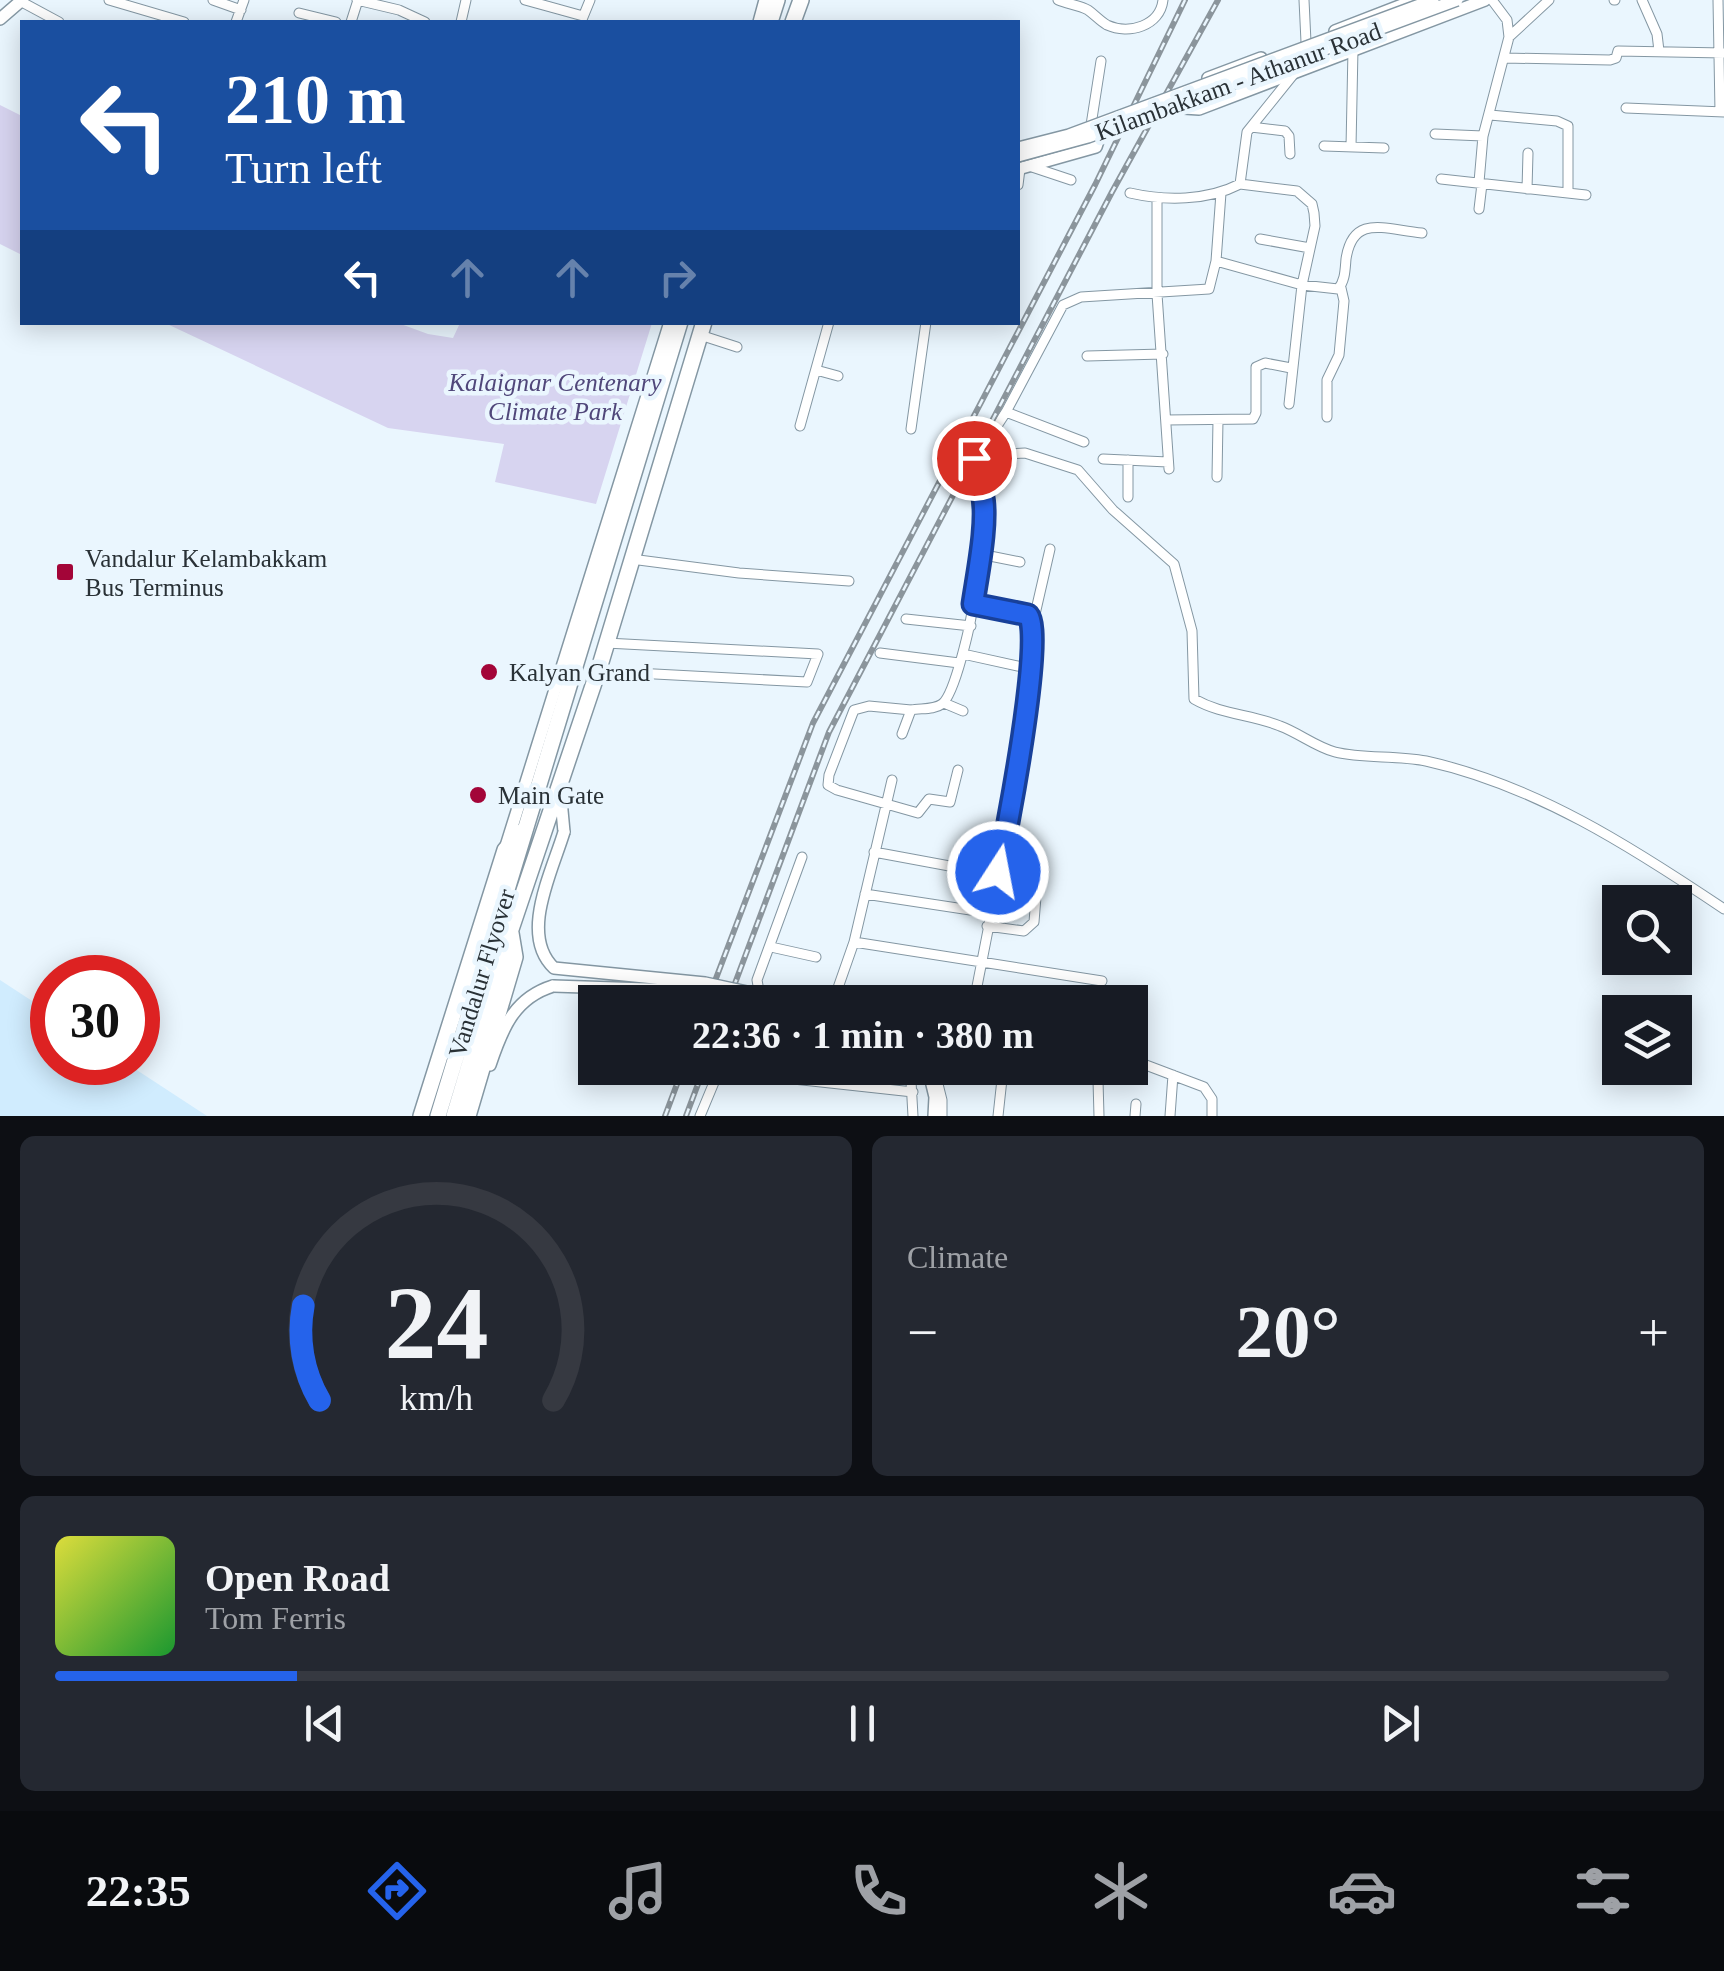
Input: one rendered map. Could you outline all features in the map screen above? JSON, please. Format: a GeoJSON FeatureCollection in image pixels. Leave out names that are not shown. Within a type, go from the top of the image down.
{"type":"FeatureCollection","features":[{"type":"Feature","properties":{"kind":"highway"},"geometry":{"type":"LineString","coordinates":[[794,20],[803,0]]}},
{"type":"Feature","properties":{"kind":"highway","name":"Vandalur Flyover"},"geometry":{"type":"LineString","coordinates":[[438,1116],[679,325]]}},
{"type":"Feature","properties":{"kind":"highway","name":"Vandalur Flyover"},"geometry":{"type":"LineString","coordinates":[[454,1116],[502,956],[598,671],[702,329]]}},
{"type":"Feature","properties":{"kind":"highway"},"geometry":{"type":"LineString","coordinates":[[421,1116],[505,850],[524,829]]}},
{"type":"Feature","properties":{"kind":"highway"},"geometry":{"type":"LineString","coordinates":[[470,1116],[515,956],[511,930]]}},
{"type":"Feature","properties":{"kind":"street"},"geometry":{"type":"LineString","coordinates":[[110,0],[177,20]]}},
{"type":"Feature","properties":{"kind":"street"},"geometry":{"type":"LineString","coordinates":[[213,0],[242,5]]}},
{"type":"Feature","properties":{"kind":"street"},"geometry":{"type":"LineString","coordinates":[[357,0],[422,20]]}},
{"type":"Feature","properties":{"kind":"street"},"geometry":{"type":"LineString","coordinates":[[525,0],[582,19],[590,0]]}},
{"type":"Feature","properties":{"kind":"street"},"geometry":{"type":"LineString","coordinates":[[1058,0],[1084,8],[1102,22],[1122,29],[1146,25],[1155,19],[1163,0]]}},
{"type":"Feature","properties":{"kind":"street"},"geometry":{"type":"LineString","coordinates":[[1240,184],[1247,132],[1297,70],[1306,42],[1304,0]]}},
{"type":"Feature","properties":{"kind":"street"},"geometry":{"type":"LineString","coordinates":[[1415,0],[1189,86],[1182,102],[1184,108],[1199,108],[1489,0],[1506,20],[1510,36],[1483,136],[1480,209]]}},
{"type":"Feature","properties":{"kind":"street","name":"Kilambakkam - Athanur Road"},"geometry":{"type":"LineString","coordinates":[[1020,146],[1070,135],[1433,0]]}},
{"type":"Feature","properties":{"kind":"street","name":"Kilambakkam - Athanur Road"},"geometry":{"type":"LineString","coordinates":[[1022,165],[1457,0]]}},
{"type":"Feature","properties":{"kind":"street"},"geometry":{"type":"LineString","coordinates":[[1510,36],[1549,0]]}},
{"type":"Feature","properties":{"kind":"street"},"geometry":{"type":"LineString","coordinates":[[1642,0],[1657,34],[1659,51]]}},
{"type":"Feature","properties":{"kind":"street"},"geometry":{"type":"LineString","coordinates":[[0,19],[21,1],[56,20]]}},
{"type":"Feature","properties":{"kind":"street"},"geometry":{"type":"LineString","coordinates":[[1626,108],[1722,112],[1720,7]]}},
{"type":"Feature","properties":{"kind":"street"},"geometry":{"type":"LineString","coordinates":[[299,13],[328,20]]}},
{"type":"Feature","properties":{"kind":"street"},"geometry":{"type":"LineString","coordinates":[[1352,48],[1352,147]]}},
{"type":"Feature","properties":{"kind":"street"},"geometry":{"type":"LineString","coordinates":[[1505,58],[1610,60],[1616,58],[1618,51],[1722,53]]}},
{"type":"Feature","properties":{"kind":"street"},"geometry":{"type":"LineString","coordinates":[[1022,165],[1096,147],[1098,142],[1091,125],[1102,61]]}},
{"type":"Feature","properties":{"kind":"street"},"geometry":{"type":"LineString","coordinates":[[1490,114],[1568,126],[1568,192]]}},
{"type":"Feature","properties":{"kind":"street"},"geometry":{"type":"LineString","coordinates":[[1020,145],[1091,125]]}},
{"type":"Feature","properties":{"kind":"street"},"geometry":{"type":"LineString","coordinates":[[1251,127],[1285,131],[1290,154]]}},
{"type":"Feature","properties":{"kind":"street"},"geometry":{"type":"LineString","coordinates":[[1435,134],[1483,136]]}},
{"type":"Feature","properties":{"kind":"street"},"geometry":{"type":"LineString","coordinates":[[1324,146],[1384,148]]}},
{"type":"Feature","properties":{"kind":"street"},"geometry":{"type":"LineString","coordinates":[[1527,190],[1528,153]]}},
{"type":"Feature","properties":{"kind":"street"},"geometry":{"type":"LineString","coordinates":[[1022,165],[1071,180]]}},
{"type":"Feature","properties":{"kind":"street"},"geometry":{"type":"LineString","coordinates":[[1441,179],[1586,195]]}},
{"type":"Feature","properties":{"kind":"street"},"geometry":{"type":"LineString","coordinates":[[1130,192],[1157,199],[1222,193],[1240,184],[1286,189],[1306,197],[1314,213],[1289,404]]}},
{"type":"Feature","properties":{"kind":"street"},"geometry":{"type":"LineString","coordinates":[[944,703],[971,626],[983,496],[969,473],[983,444],[1006,412],[1062,305],[1081,297],[1210,289],[1222,193]]}},
{"type":"Feature","properties":{"kind":"street"},"geometry":{"type":"LineString","coordinates":[[1103,459],[1168,466],[1157,294],[1157,199]]}},
{"type":"Feature","properties":{"kind":"street"},"geometry":{"type":"LineString","coordinates":[[1327,417],[1327,380],[1340,355],[1344,301],[1341,288],[1348,243],[1356,232],[1369,228],[1422,233]]}},
{"type":"Feature","properties":{"kind":"street"},"geometry":{"type":"LineString","coordinates":[[1260,239],[1310,248]]}},
{"type":"Feature","properties":{"kind":"street"},"geometry":{"type":"LineString","coordinates":[[1216,261],[1302,285],[1341,288]]}},
{"type":"Feature","properties":{"kind":"street"},"geometry":{"type":"LineString","coordinates":[[505,850],[669,325]]}},
{"type":"Feature","properties":{"kind":"street"},"geometry":{"type":"LineString","coordinates":[[800,426],[827,325]]}},
{"type":"Feature","properties":{"kind":"street"},"geometry":{"type":"LineString","coordinates":[[912,429],[926,325]]}},
{"type":"Feature","properties":{"kind":"street"},"geometry":{"type":"LineString","coordinates":[[702,329],[737,347]]}},
{"type":"Feature","properties":{"kind":"street"},"geometry":{"type":"LineString","coordinates":[[1088,356],[1163,354]]}},
{"type":"Feature","properties":{"kind":"street"},"geometry":{"type":"LineString","coordinates":[[1166,420],[1256,417],[1258,365],[1291,368]]}},
{"type":"Feature","properties":{"kind":"street"},"geometry":{"type":"LineString","coordinates":[[816,370],[838,376]]}},
{"type":"Feature","properties":{"kind":"street"},"geometry":{"type":"LineString","coordinates":[[1006,412],[1084,442]]}},
{"type":"Feature","properties":{"kind":"street"},"geometry":{"type":"LineString","coordinates":[[1217,477],[1218,420]]}},
{"type":"Feature","properties":{"kind":"street"},"geometry":{"type":"LineString","coordinates":[[983,444],[1078,470],[1112,510],[1174,564],[1192,631],[1194,699],[1215,711],[1277,724],[1336,752],[1426,761],[1542,799],[1724,909]]}},
{"type":"Feature","properties":{"kind":"street"},"geometry":{"type":"LineString","coordinates":[[1128,460],[1128,496]]}},
{"type":"Feature","properties":{"kind":"street"},"geometry":{"type":"LineString","coordinates":[[977,985],[1031,669],[1033,623],[1050,549]]}},
{"type":"Feature","properties":{"kind":"street"},"geometry":{"type":"LineString","coordinates":[[980,554],[1020,562]]}},
{"type":"Feature","properties":{"kind":"street"},"geometry":{"type":"LineString","coordinates":[[631,560],[740,574],[850,581]]}},
{"type":"Feature","properties":{"kind":"street"},"geometry":{"type":"LineString","coordinates":[[973,604],[1028,615],[1033,623]]}},
{"type":"Feature","properties":{"kind":"street"},"geometry":{"type":"LineString","coordinates":[[906,619],[971,626]]}},
{"type":"Feature","properties":{"kind":"street"},"geometry":{"type":"LineString","coordinates":[[598,671],[808,682],[818,654],[606,643]]}},
{"type":"Feature","properties":{"kind":"street"},"geometry":{"type":"LineString","coordinates":[[880,654],[961,658],[1031,669]]}},
{"type":"Feature","properties":{"kind":"street"},"geometry":{"type":"LineString","coordinates":[[958,770],[950,802],[929,799],[918,812],[831,788],[828,774],[854,710],[868,706],[910,710],[944,703],[963,711]]}},
{"type":"Feature","properties":{"kind":"street"},"geometry":{"type":"LineString","coordinates":[[902,734],[910,710]]}},
{"type":"Feature","properties":{"kind":"street"},"geometry":{"type":"LineString","coordinates":[[839,985],[854,942],[892,780]]}},
{"type":"Feature","properties":{"kind":"street"},"geometry":{"type":"LineString","coordinates":[[560,789],[564,832],[536,926],[542,954],[554,968],[709,985]]}},
{"type":"Feature","properties":{"kind":"street"},"geometry":{"type":"LineString","coordinates":[[874,852],[1037,884],[1034,922],[1024,931],[988,926]]}},
{"type":"Feature","properties":{"kind":"street"},"geometry":{"type":"LineString","coordinates":[[758,985],[802,857]]}},
{"type":"Feature","properties":{"kind":"street"},"geometry":{"type":"LineString","coordinates":[[866,894],[990,913]]}},
{"type":"Feature","properties":{"kind":"street"},"geometry":{"type":"LineString","coordinates":[[854,942],[1102,981]]}},
{"type":"Feature","properties":{"kind":"street"},"geometry":{"type":"LineString","coordinates":[[770,948],[816,957]]}},
{"type":"Feature","properties":{"kind":"street"},"geometry":{"type":"LineString","coordinates":[[470,1116],[508,1021],[526,998],[540,990],[578,985]]}},
{"type":"Feature","properties":{"kind":"street"},"geometry":{"type":"LineString","coordinates":[[1148,1065],[1204,1087],[1212,1099],[1212,1116]]}},
{"type":"Feature","properties":{"kind":"street"},"geometry":{"type":"LineString","coordinates":[[1170,1116],[1173,1075]]}},
{"type":"Feature","properties":{"kind":"street"},"geometry":{"type":"LineString","coordinates":[[700,1116],[713,1085]]}},
{"type":"Feature","properties":{"kind":"street"},"geometry":{"type":"LineString","coordinates":[[848,1085],[912,1092]]}},
{"type":"Feature","properties":{"kind":"street"},"geometry":{"type":"LineString","coordinates":[[910,1085],[914,1116]]}},
{"type":"Feature","properties":{"kind":"street"},"geometry":{"type":"LineString","coordinates":[[930,1116],[935,1097],[932,1085]]}},
{"type":"Feature","properties":{"kind":"street"},"geometry":{"type":"LineString","coordinates":[[935,1085],[942,1100],[942,1116]]}},
{"type":"Feature","properties":{"kind":"street"},"geometry":{"type":"LineString","coordinates":[[998,1116],[1001,1085]]}},
{"type":"Feature","properties":{"kind":"street"},"geometry":{"type":"LineString","coordinates":[[1098,1085],[1098,1116]]}},
{"type":"Feature","properties":{"kind":"street"},"geometry":{"type":"LineString","coordinates":[[1135,1116],[1136,1104]]}},
{"type":"Feature","properties":{"kind":"shaded area"},"geometry":{"type":"Polygon","coordinates":[[[0,980],[30,1000],[30,1085],[160,1085],[207,1116],[0,1116],[0,980]]]}},
{"type":"Feature","properties":{"kind":"green space"},"geometry":{"type":"Polygon","coordinates":[[[0,105],[20,115],[20,254],[0,244],[0,105]]]}},
{"type":"Feature","properties":{"kind":"green space","name":"Kalaignar Centenary Climate Park"},"geometry":{"type":"Polygon","coordinates":[[[169,325],[403,325],[453,338],[459,325],[651,325],[596,504],[495,482],[504,444],[388,428],[169,325]]]}},
{"type":"Feature","properties":{"kind":"railway"},"geometry":{"type":"LineString","coordinates":[[713,985],[813,723],[1095,185],[1185,0]]}},
{"type":"Feature","properties":{"kind":"railway"},"geometry":{"type":"LineString","coordinates":[[734,985],[829,732],[1112,192],[1218,0]]}},
{"type":"Feature","properties":{"kind":"railway"},"geometry":{"type":"LineString","coordinates":[[665,1116],[677,1085]]}},
{"type":"Feature","properties":{"kind":"railway"},"geometry":{"type":"LineString","coordinates":[[686,1116],[698,1085]]}},
{"type":"Feature","properties":{"kind":"place","name":"Vandalur Kelambakkam Bus Terminus"},"geometry":{"type":"Point","coordinates":[65,572]}},
{"type":"Feature","properties":{"kind":"place","name":"Kalyan Grand"},"geometry":{"type":"Point","coordinates":[489,672]}},
{"type":"Feature","properties":{"kind":"place","name":"Main Gate"},"geometry":{"type":"Point","coordinates":[478,795]}},
{"type":"Feature","properties":{"kind":"route"},"geometry":{"type":"LineString","coordinates":[[974,458],[969,473],[983,496],[973,604],[1033,619],[1031,669],[998,872]]}}]}
